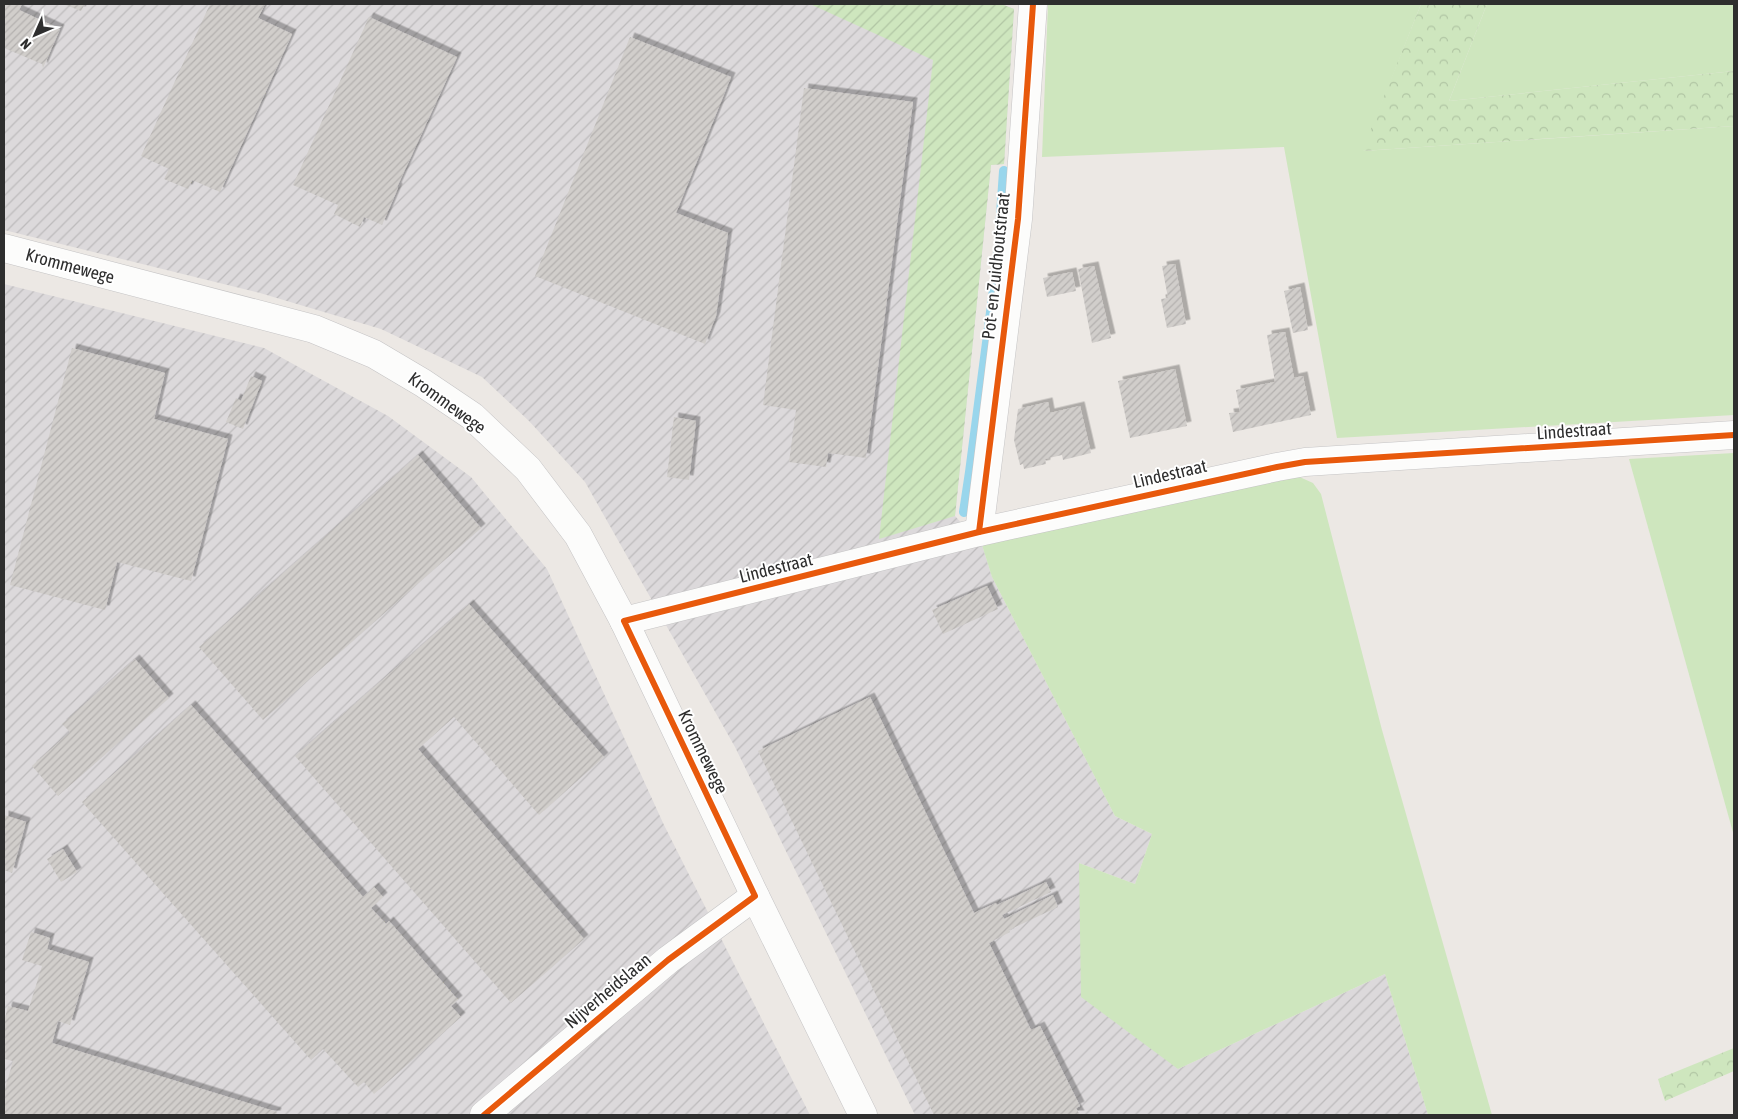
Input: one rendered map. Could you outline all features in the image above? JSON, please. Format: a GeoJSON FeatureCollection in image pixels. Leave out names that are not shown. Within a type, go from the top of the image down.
{"type":"FeatureCollection","features":[{"type":"Feature","properties":{"kind":"street","name":"Pot- en Zuidhoutstraat"},"geometry":{"type":"LineString","coordinates":[[979,532],[1018,219],[1033,4]]}},
{"type":"Feature","properties":{"kind":"street","name":"Krommewege"},"geometry":{"type":"LineString","coordinates":[[4,248],[314,330],[374,354],[472,416],[528,469],[578,535],[624,621],[755,896],[863,1115]]}},
{"type":"Feature","properties":{"kind":"street","name":"Lindestraat"},"geometry":{"type":"LineString","coordinates":[[624,621],[979,532],[1252,471],[1305,462],[1734,435]]}},
{"type":"Feature","properties":{"kind":"street","name":"Nijverheidslaan"},"geometry":{"type":"LineString","coordinates":[[484,1115],[668,960],[755,896]]}},
{"type":"Feature","properties":{"kind":"shaded area"},"geometry":{"type":"Polygon","coordinates":[[[4,4],[1001,4],[1014,9],[1004,164],[991,165],[955,516],[982,545],[992,577],[1115,816],[1152,834],[1135,884],[1079,863],[1178,1069],[1385,974],[1428,1115],[915,1115],[735,747],[585,482],[529,421],[482,377],[381,329],[260,293],[4,230],[4,4]]]}},
{"type":"Feature","properties":{"kind":"shaded area"},"geometry":{"type":"Polygon","coordinates":[[[4,284],[264,348],[388,416],[471,477],[547,569],[664,825],[810,1115],[4,1115],[4,284]]]}},
{"type":"Feature","properties":{"kind":"green space"},"geometry":{"type":"Polygon","coordinates":[[[810,4],[1001,4],[1014,9],[1004,164],[991,165],[955,516],[879,539],[933,60],[810,4]]]}},
{"type":"Feature","properties":{"kind":"green space"},"geometry":{"type":"Polygon","coordinates":[[[1048,4],[1421,4],[1363,151],[1734,126],[1734,415],[1337,438],[1284,147],[1042,157],[1048,4]]]}},
{"type":"Feature","properties":{"kind":"green space"},"geometry":{"type":"Polygon","coordinates":[[[1421,4],[1487,4],[1449,101],[1734,71],[1734,126],[1362,151],[1421,4]]]}},
{"type":"Feature","properties":{"kind":"green space"},"geometry":{"type":"Polygon","coordinates":[[[1487,4],[1734,4],[1734,71],[1449,101],[1487,4]]]}},
{"type":"Feature","properties":{"kind":"green space"},"geometry":{"type":"Polygon","coordinates":[[[1734,453],[1734,836],[1629,459],[1734,453]]]}},
{"type":"Feature","properties":{"kind":"green space"},"geometry":{"type":"Polygon","coordinates":[[[1295,475],[1313,483],[1321,494],[1382,730],[1492,1115],[1428,1115],[1385,974],[1178,1069],[1081,997],[1079,863],[1135,884],[1152,834],[1115,816],[992,577],[982,545],[1295,475]]]}},
{"type":"Feature","properties":{"kind":"green space"},"geometry":{"type":"Polygon","coordinates":[[[1734,1048],[1734,1071],[1665,1101],[1658,1079],[1734,1048]]]}},
{"type":"Feature","properties":{"kind":"building"},"geometry":{"type":"Polygon","coordinates":[[[4,4],[22,4],[19,10],[60,29],[43,68],[42,64],[4,48],[4,4]]]}},
{"type":"Feature","properties":{"kind":"building"},"geometry":{"type":"Polygon","coordinates":[[[63,4],[85,4],[81,11],[63,4]]]}},
{"type":"Feature","properties":{"kind":"building"},"geometry":{"type":"Polygon","coordinates":[[[210,4],[265,4],[258,18],[292,34],[220,192],[192,180],[188,189],[164,179],[169,169],[141,156],[210,4]]]}},
{"type":"Feature","properties":{"kind":"building"},"geometry":{"type":"Polygon","coordinates":[[[369,17],[457,57],[397,187],[382,225],[364,217],[360,227],[334,214],[338,205],[293,185],[369,17]]]}},
{"type":"Feature","properties":{"kind":"building"},"geometry":{"type":"Polygon","coordinates":[[[630,37],[731,77],[676,213],[728,233],[716,316],[705,344],[535,276],[630,37]]]}},
{"type":"Feature","properties":{"kind":"building"},"geometry":{"type":"Polygon","coordinates":[[[804,88],[913,102],[866,458],[828,453],[826,467],[789,462],[796,410],[763,405],[804,88]]]}},
{"type":"Feature","properties":{"kind":"building"},"geometry":{"type":"Polygon","coordinates":[[[1175,264],[1186,324],[1167,328],[1161,299],[1168,298],[1162,266],[1175,264]]]}},
{"type":"Feature","properties":{"kind":"building"},"geometry":{"type":"Polygon","coordinates":[[[1094,266],[1111,338],[1092,343],[1078,269],[1094,266]]]}},
{"type":"Feature","properties":{"kind":"building"},"geometry":{"type":"Polygon","coordinates":[[[1072,272],[1076,291],[1047,297],[1043,278],[1072,272]]]}},
{"type":"Feature","properties":{"kind":"building"},"geometry":{"type":"Polygon","coordinates":[[[1300,287],[1308,330],[1293,333],[1284,291],[1300,287]]]}},
{"type":"Feature","properties":{"kind":"building"},"geometry":{"type":"Polygon","coordinates":[[[1285,332],[1294,378],[1303,376],[1311,415],[1233,432],[1229,413],[1240,412],[1236,390],[1275,382],[1267,335],[1285,332]]]}},
{"type":"Feature","properties":{"kind":"building"},"geometry":{"type":"Polygon","coordinates":[[[72,348],[165,373],[154,419],[228,439],[191,581],[117,562],[105,610],[10,585],[72,348]]]}},
{"type":"Feature","properties":{"kind":"building"},"geometry":{"type":"Polygon","coordinates":[[[1175,369],[1187,426],[1130,438],[1118,381],[1175,369]]]}},
{"type":"Feature","properties":{"kind":"building"},"geometry":{"type":"Polygon","coordinates":[[[251,376],[262,381],[243,429],[226,422],[236,398],[241,401],[251,376]]]}},
{"type":"Feature","properties":{"kind":"building"},"geometry":{"type":"Polygon","coordinates":[[[1048,402],[1050,413],[1080,406],[1091,453],[1063,460],[1062,455],[1045,459],[1046,464],[1024,469],[1023,464],[1020,465],[1014,440],[1018,409],[1048,402]]]}},
{"type":"Feature","properties":{"kind":"building"},"geometry":{"type":"Polygon","coordinates":[[[674,417],[696,421],[689,480],[667,477],[674,417]]]}},
{"type":"Feature","properties":{"kind":"building"},"geometry":{"type":"Polygon","coordinates":[[[418,455],[481,528],[263,720],[199,647],[418,455]]]}},
{"type":"Feature","properties":{"kind":"building"},"geometry":{"type":"Polygon","coordinates":[[[987,586],[998,609],[943,634],[932,610],[987,586]]]}},
{"type":"Feature","properties":{"kind":"building"},"geometry":{"type":"Polygon","coordinates":[[[469,604],[604,757],[539,815],[454,717],[418,749],[584,939],[511,1003],[295,756],[469,604]]]}},
{"type":"Feature","properties":{"kind":"building"},"geometry":{"type":"Polygon","coordinates":[[[135,659],[169,698],[58,796],[32,766],[70,732],[62,724],[135,659]]]}},
{"type":"Feature","properties":{"kind":"building"},"geometry":{"type":"Polygon","coordinates":[[[870,697],[974,913],[996,903],[997,905],[1046,882],[1051,892],[1002,915],[1004,919],[1053,895],[1058,907],[1009,930],[1010,932],[989,943],[1031,1030],[1040,1026],[1080,1106],[1076,1108],[1080,1115],[934,1115],[758,751],[870,697]]]}},
{"type":"Feature","properties":{"kind":"building"},"geometry":{"type":"Polygon","coordinates":[[[191,705],[363,897],[374,887],[383,897],[371,908],[386,924],[389,921],[458,1000],[451,1006],[461,1017],[374,1094],[364,1082],[358,1087],[323,1049],[311,1060],[82,802],[191,705]]]}},
{"type":"Feature","properties":{"kind":"building"},"geometry":{"type":"Polygon","coordinates":[[[4,815],[26,822],[12,873],[4,870],[4,815]]]}},
{"type":"Feature","properties":{"kind":"building"},"geometry":{"type":"Polygon","coordinates":[[[63,849],[77,872],[61,882],[47,859],[63,849]]]}},
{"type":"Feature","properties":{"kind":"building"},"geometry":{"type":"Polygon","coordinates":[[[31,932],[50,938],[47,949],[89,962],[70,1025],[58,1021],[52,1043],[277,1112],[276,1115],[4,1115],[4,1092],[13,1061],[4,1059],[4,1022],[8,1006],[28,1011],[42,966],[22,960],[31,932]]]}},
{"type":"Feature","properties":{"kind":"waterway"},"geometry":{"type":"LineString","coordinates":[[964,512],[998,259],[1004,171]]}},
{"type":"Feature","properties":{"kind":"cycle path"},"geometry":{"type":"LineString","coordinates":[[979,532],[1018,219],[1033,4]]}},
{"type":"Feature","properties":{"kind":"cycle path"},"geometry":{"type":"LineString","coordinates":[[484,1115],[668,960],[755,896],[624,621],[979,532],[1305,462],[1734,435]]}}]}
